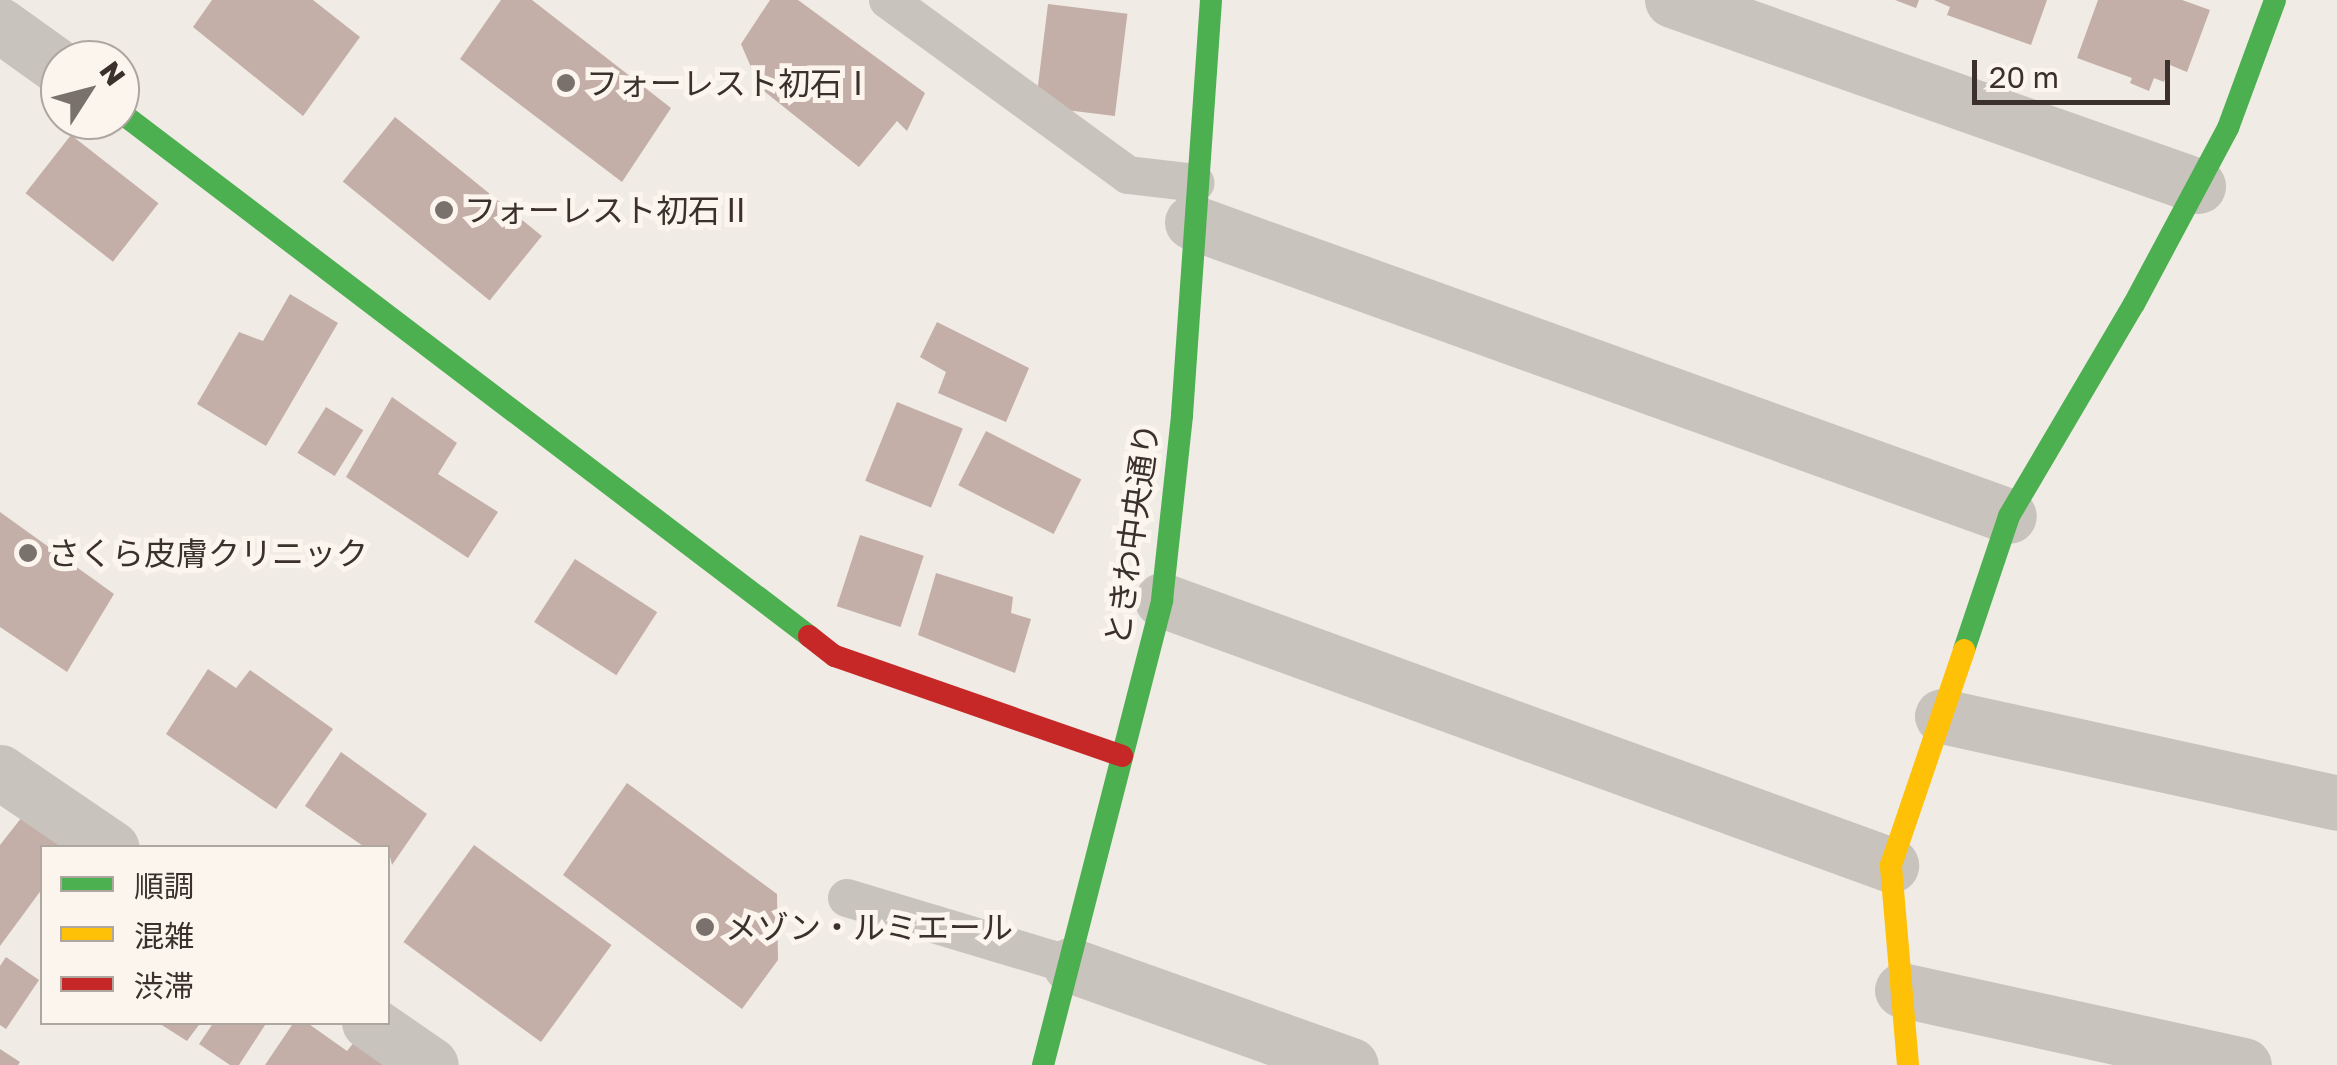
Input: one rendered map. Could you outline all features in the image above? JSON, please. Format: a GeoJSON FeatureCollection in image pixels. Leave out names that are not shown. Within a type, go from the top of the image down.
{"type":"FeatureCollection","features":[{"type":"Feature","properties":{"kind":"street","name":"ときわ中央通り"},"geometry":{"type":"LineString","coordinates":[[1043,1065],[1162,600],[1182,415],[1211,0]]}},
{"type":"Feature","properties":{"kind":"street"},"geometry":{"type":"LineString","coordinates":[[1672,0],[2198,186]]}},
{"type":"Feature","properties":{"kind":"street"},"geometry":{"type":"LineString","coordinates":[[1908,1065],[1891,865],[2009,516],[2134,304],[2228,128],[2275,0]]}},
{"type":"Feature","properties":{"kind":"street"},"geometry":{"type":"LineString","coordinates":[[0,24],[40,53]]}},
{"type":"Feature","properties":{"kind":"street"},"geometry":{"type":"LineString","coordinates":[[140,127],[835,656],[1122,756]]}},
{"type":"Feature","properties":{"kind":"street"},"geometry":{"type":"LineString","coordinates":[[1194,203],[2009,516]]}},
{"type":"Feature","properties":{"kind":"street"},"geometry":{"type":"LineString","coordinates":[[1162,600],[1891,865]]}},
{"type":"Feature","properties":{"kind":"street"},"geometry":{"type":"LineString","coordinates":[[1942,716],[2337,803]]}},
{"type":"Feature","properties":{"kind":"street"},"geometry":{"type":"LineString","coordinates":[[0,772],[108,845]]}},
{"type":"Feature","properties":{"kind":"street"},"geometry":{"type":"LineString","coordinates":[[1070,966],[1351,1065]]}},
{"type":"Feature","properties":{"kind":"street"},"geometry":{"type":"LineString","coordinates":[[1902,990],[2244,1065]]}},
{"type":"Feature","properties":{"kind":"street"},"geometry":{"type":"LineString","coordinates":[[373,1025],[431,1065]]}},
{"type":"Feature","properties":{"kind":"lane"},"geometry":{"type":"LineString","coordinates":[[888,0],[1128,175],[1194,203]]}},
{"type":"Feature","properties":{"kind":"lane"},"geometry":{"type":"LineString","coordinates":[[847,898],[1070,966]]}},
{"type":"Feature","properties":{"kind":"building"},"geometry":{"type":"Polygon","coordinates":[[[212,0],[313,0],[360,37],[303,116],[193,27],[212,0]]]}},
{"type":"Feature","properties":{"kind":"building","name":"フォーレスト初石Ⅰ"},"geometry":{"type":"Polygon","coordinates":[[[501,0],[532,0],[671,108],[622,182],[460,59],[501,0]]]}},
{"type":"Feature","properties":{"kind":"building"},"geometry":{"type":"Polygon","coordinates":[[[770,0],[798,0],[925,93],[907,131],[897,121],[859,167],[760,88],[741,44],[770,0]]]}},
{"type":"Feature","properties":{"kind":"building"},"geometry":{"type":"Polygon","coordinates":[[[1895,0],[1919,0],[1916,8],[1895,0]]]}},
{"type":"Feature","properties":{"kind":"building"},"geometry":{"type":"Polygon","coordinates":[[[1934,0],[2047,0],[2031,45],[1947,15],[1950,7],[1934,0]]]}},
{"type":"Feature","properties":{"kind":"building"},"geometry":{"type":"Polygon","coordinates":[[[2098,0],[2182,0],[2210,10],[2187,72],[2170,65],[2164,82],[2154,78],[2149,91],[2130,83],[2132,78],[2077,58],[2098,0]]]}},
{"type":"Feature","properties":{"kind":"building"},"geometry":{"type":"Polygon","coordinates":[[[1048,4],[1127,14],[1115,116],[1035,106],[1048,4]]]}},
{"type":"Feature","properties":{"kind":"building","name":"フォーレスト初石Ⅱ"},"geometry":{"type":"Polygon","coordinates":[[[395,117],[542,236],[490,300],[343,182],[395,117]]]}},
{"type":"Feature","properties":{"kind":"building"},"geometry":{"type":"Polygon","coordinates":[[[67,140],[77,140],[158,203],[113,262],[25,193],[67,140]]]}},
{"type":"Feature","properties":{"kind":"building"},"geometry":{"type":"Polygon","coordinates":[[[290,294],[338,323],[266,446],[197,404],[239,332],[263,341],[290,294]]]}},
{"type":"Feature","properties":{"kind":"building"},"geometry":{"type":"Polygon","coordinates":[[[937,322],[1029,368],[1006,422],[938,393],[946,372],[920,357],[937,322]]]}},
{"type":"Feature","properties":{"kind":"building"},"geometry":{"type":"Polygon","coordinates":[[[392,397],[457,443],[438,474],[498,512],[468,558],[346,477],[392,397]]]}},
{"type":"Feature","properties":{"kind":"building"},"geometry":{"type":"Polygon","coordinates":[[[897,402],[963,429],[931,507],[865,481],[897,402]]]}},
{"type":"Feature","properties":{"kind":"building"},"geometry":{"type":"Polygon","coordinates":[[[326,407],[363,430],[335,476],[297,453],[326,407]]]}},
{"type":"Feature","properties":{"kind":"building"},"geometry":{"type":"Polygon","coordinates":[[[986,431],[1081,480],[1054,534],[958,485],[986,431]]]}},
{"type":"Feature","properties":{"kind":"building","name":"さくら皮膚クリニック"},"geometry":{"type":"Polygon","coordinates":[[[0,512],[114,594],[67,672],[0,627],[0,512]]]}},
{"type":"Feature","properties":{"kind":"building"},"geometry":{"type":"Polygon","coordinates":[[[860,535],[924,556],[901,627],[837,606],[860,535]]]}},
{"type":"Feature","properties":{"kind":"building"},"geometry":{"type":"Polygon","coordinates":[[[575,559],[657,612],[616,675],[534,622],[575,559]]]}},
{"type":"Feature","properties":{"kind":"building"},"geometry":{"type":"Polygon","coordinates":[[[936,573],[1013,597],[1011,613],[1031,619],[1015,673],[918,635],[936,573]]]}},
{"type":"Feature","properties":{"kind":"building"},"geometry":{"type":"Polygon","coordinates":[[[208,669],[236,688],[250,670],[333,729],[276,809],[166,734],[208,669]]]}},
{"type":"Feature","properties":{"kind":"building"},"geometry":{"type":"Polygon","coordinates":[[[341,752],[427,814],[392,865],[390,845],[362,845],[305,806],[341,752]]]}},
{"type":"Feature","properties":{"kind":"building","name":"メゾン・ルミエール"},"geometry":{"type":"Polygon","coordinates":[[[627,783],[777,894],[778,960],[742,1009],[563,875],[627,783]]]}},
{"type":"Feature","properties":{"kind":"building"},"geometry":{"type":"Polygon","coordinates":[[[33,803],[71,845],[40,845],[40,892],[0,946],[0,845],[33,803]]]}},
{"type":"Feature","properties":{"kind":"building"},"geometry":{"type":"Polygon","coordinates":[[[474,845],[612,945],[541,1042],[403,942],[474,845]]]}},
{"type":"Feature","properties":{"kind":"building"},"geometry":{"type":"Polygon","coordinates":[[[6,957],[39,980],[6,1029],[0,1025],[0,966],[6,957]]]}},
{"type":"Feature","properties":{"kind":"building"},"geometry":{"type":"Polygon","coordinates":[[[162,1025],[199,1025],[187,1041],[162,1025]]]}},
{"type":"Feature","properties":{"kind":"building"},"geometry":{"type":"Polygon","coordinates":[[[212,1025],[265,1025],[239,1065],[230,1065],[199,1044],[212,1025]]]}},
{"type":"Feature","properties":{"kind":"building"},"geometry":{"type":"Polygon","coordinates":[[[292,1025],[310,1025],[347,1051],[359,1036],[399,1065],[265,1065],[292,1025]]]}},
{"type":"Feature","properties":{"kind":"building"},"geometry":{"type":"Polygon","coordinates":[[[0,1049],[20,1062],[18,1065],[0,1065],[0,1049]]]}},
{"type":"Feature","properties":{"kind":"traffic: fast"},"geometry":{"type":"LineString","coordinates":[[1043,1065],[1162,600],[1182,415],[1211,0]]}},
{"type":"Feature","properties":{"kind":"traffic: fast"},"geometry":{"type":"LineString","coordinates":[[1964,650],[2009,516],[2134,304],[2228,128],[2275,0]]}},
{"type":"Feature","properties":{"kind":"traffic: fast"},"geometry":{"type":"LineString","coordinates":[[140,127],[809,636]]}},
{"type":"Feature","properties":{"kind":"traffic: slow"},"geometry":{"type":"LineString","coordinates":[[1908,1065],[1891,865],[1964,650]]}},
{"type":"Feature","properties":{"kind":"traffic: jam"},"geometry":{"type":"LineString","coordinates":[[809,636],[835,656],[1122,756]]}},
{"type":"Feature","properties":{"kind":"place","name":"フォーレスト初石Ⅰ"},"geometry":{"type":"Point","coordinates":[566,83]}},
{"type":"Feature","properties":{"kind":"place","name":"フォーレスト初石Ⅱ"},"geometry":{"type":"Point","coordinates":[444,210]}},
{"type":"Feature","properties":{"kind":"place","name":"さくら皮膚クリニック"},"geometry":{"type":"Point","coordinates":[28,553]}},
{"type":"Feature","properties":{"kind":"place","name":"メゾン・ルミエール"},"geometry":{"type":"Point","coordinates":[705,927]}}]}
